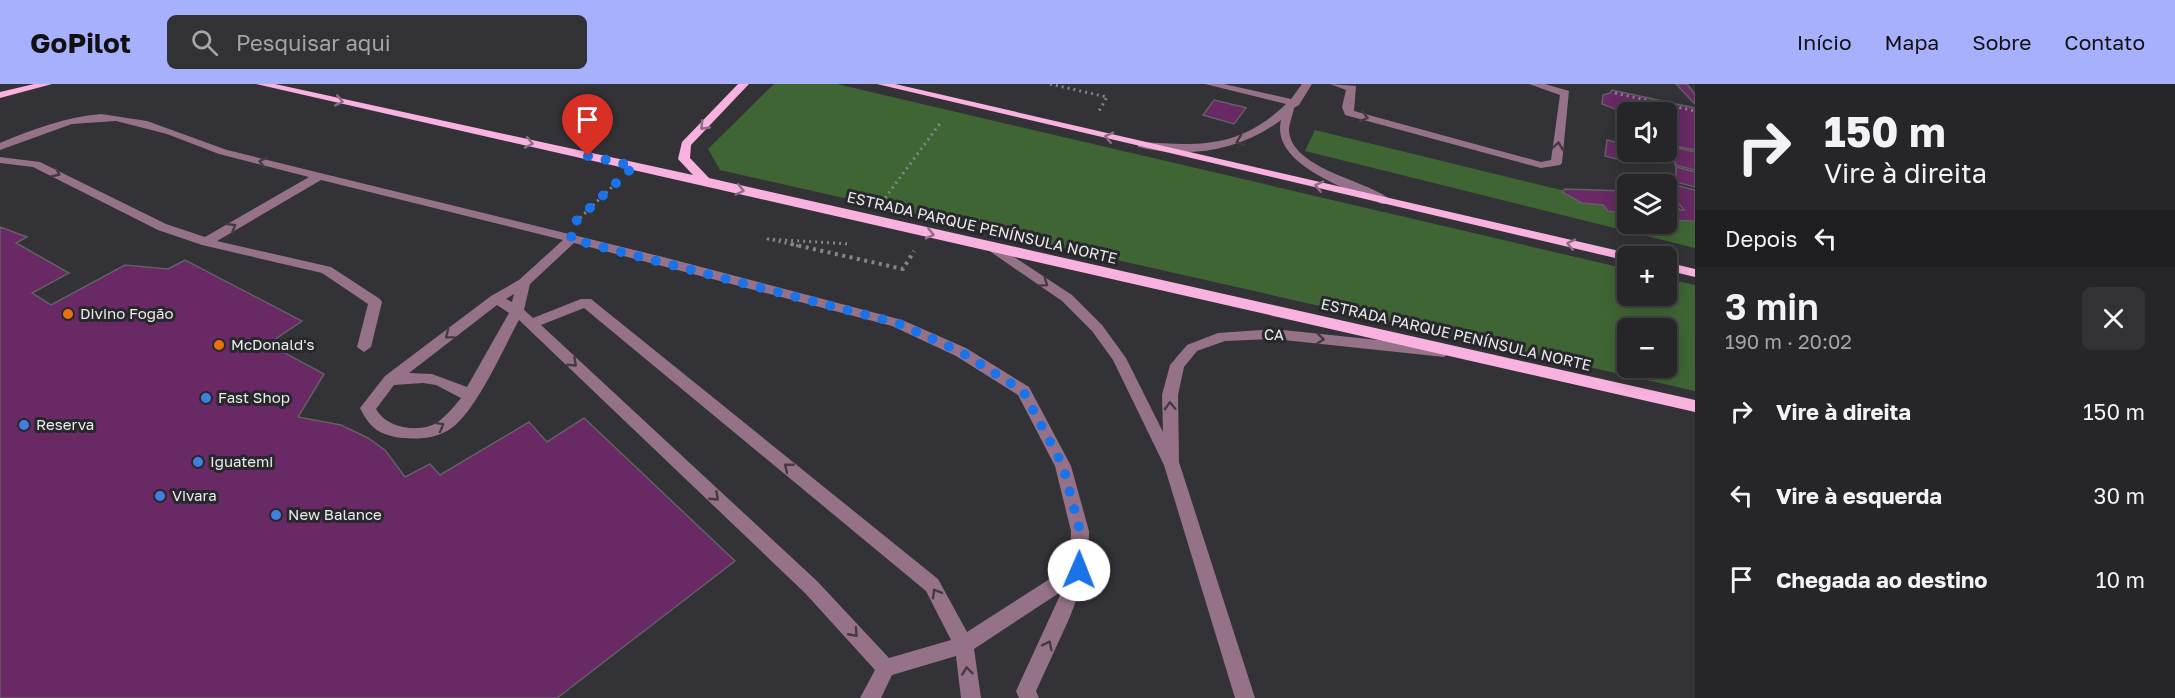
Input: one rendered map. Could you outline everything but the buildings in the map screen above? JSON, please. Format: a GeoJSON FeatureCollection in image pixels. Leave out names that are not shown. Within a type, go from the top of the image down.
{"type":"FeatureCollection","features":[{"type":"Feature","properties":{"kind":"main road"},"geometry":{"type":"LineString","coordinates":[[0,95],[47,84]]}},
{"type":"Feature","properties":{"kind":"main road","name":"ESTRADA PARQUE PENÍNSULA NORTE"},"geometry":{"type":"LineString","coordinates":[[261,84],[1695,406]]}},
{"type":"Feature","properties":{"kind":"main road"},"geometry":{"type":"LineString","coordinates":[[705,182],[684,159],[686,144],[744,84]]}},
{"type":"Feature","properties":{"kind":"main road"},"geometry":{"type":"LineString","coordinates":[[882,84],[1617,254]]}},
{"type":"Feature","properties":{"kind":"main road"},"geometry":{"type":"LineString","coordinates":[[1677,269],[1695,273]]}},
{"type":"Feature","properties":{"kind":"street"},"geometry":{"type":"LineString","coordinates":[[1210,84],[1292,106]]}},
{"type":"Feature","properties":{"kind":"street"},"geometry":{"type":"LineString","coordinates":[[1307,84],[1292,106],[1284,133],[1289,146],[1304,160],[1326,173],[1386,201]]}},
{"type":"Feature","properties":{"kind":"street"},"geometry":{"type":"LineString","coordinates":[[1335,84],[1352,88],[1347,107],[1349,113],[1541,165],[1556,163],[1565,93],[1534,84]]}},
{"type":"Feature","properties":{"kind":"street"},"geometry":{"type":"LineString","coordinates":[[1142,145],[1226,146],[1247,139],[1292,106]]}},
{"type":"Feature","properties":{"kind":"street"},"geometry":{"type":"LineString","coordinates":[[0,147],[60,126],[90,119],[116,118],[184,135],[223,152],[897,323],[961,352],[1023,391],[1063,466],[1080,531],[1079,570],[1060,619],[1026,691],[1029,698]]}},
{"type":"Feature","properties":{"kind":"street"},"geometry":{"type":"LineString","coordinates":[[0,160],[36,164],[162,227],[206,242],[326,270],[375,302],[363,347]]}},
{"type":"Feature","properties":{"kind":"street"},"geometry":{"type":"LineString","coordinates":[[206,242],[320,176]]}},
{"type":"Feature","properties":{"kind":"street"},"geometry":{"type":"LineString","coordinates":[[524,283],[517,311],[470,396],[458,413],[442,427],[422,434],[393,431],[375,423],[368,408],[390,380],[496,299],[524,283],[571,239]]}},
{"type":"Feature","properties":{"kind":"street","name":"CA"},"geometry":{"type":"LineString","coordinates":[[996,249],[1068,298],[1097,328],[1119,358],[1172,465],[1245,698]]}},
{"type":"Feature","properties":{"kind":"street"},"geometry":{"type":"LineString","coordinates":[[496,299],[517,311],[812,586],[886,668]]}},
{"type":"Feature","properties":{"kind":"street"},"geometry":{"type":"LineString","coordinates":[[530,324],[586,302],[932,585],[964,645],[971,698]]}},
{"type":"Feature","properties":{"kind":"street","name":"CA"},"geometry":{"type":"LineString","coordinates":[[1172,465],[1170,395],[1177,365],[1192,348],[1223,336],[1274,334],[1480,356]]}},
{"type":"Feature","properties":{"kind":"street"},"geometry":{"type":"LineString","coordinates":[[390,380],[423,376],[447,382],[470,396]]}},
{"type":"Feature","properties":{"kind":"street"},"geometry":{"type":"LineString","coordinates":[[870,698],[886,668],[964,645],[1079,570]]}},
{"type":"Feature","properties":{"kind":"path"},"geometry":{"type":"LineString","coordinates":[[1050,84],[1107,97],[1101,111],[1090,109]]}},
{"type":"Feature","properties":{"kind":"path"},"geometry":{"type":"LineString","coordinates":[[1615,93],[1695,111]]}},
{"type":"Feature","properties":{"kind":"path"},"geometry":{"type":"LineString","coordinates":[[885,198],[941,122]]}},
{"type":"Feature","properties":{"kind":"path"},"geometry":{"type":"LineString","coordinates":[[571,239],[573,224],[634,166]]}},
{"type":"Feature","properties":{"kind":"path"},"geometry":{"type":"LineString","coordinates":[[850,244],[768,239],[903,269],[925,232]]}},
{"type":"Feature","properties":{"kind":"green space"},"geometry":{"type":"Polygon","coordinates":[[[774,84],[837,84],[1617,267],[1617,306],[1677,306],[1677,281],[1695,285],[1695,391],[1638,378],[1677,378],[1677,318],[1617,318],[1617,373],[720,170],[708,149],[774,84]]]}},
{"type":"Feature","properties":{"kind":"green space"},"geometry":{"type":"Polygon","coordinates":[[[1315,130],[1617,204],[1617,229],[1305,151],[1315,130]]]}},
{"type":"Feature","properties":{"kind":"green space"},"geometry":{"type":"Polygon","coordinates":[[[1677,218],[1695,222],[1695,248],[1639,234],[1677,234],[1677,218]]]}},
{"type":"Feature","properties":{"kind":"place","name":"Divino Fogão"},"geometry":{"type":"Point","coordinates":[68,314]}},
{"type":"Feature","properties":{"kind":"place","name":"McDonald's"},"geometry":{"type":"Point","coordinates":[219,345]}},
{"type":"Feature","properties":{"kind":"place","name":"Fast Shop"},"geometry":{"type":"Point","coordinates":[206,398]}},
{"type":"Feature","properties":{"kind":"place","name":"Reserva"},"geometry":{"type":"Point","coordinates":[24,425]}},
{"type":"Feature","properties":{"kind":"place","name":"Iguatemi"},"geometry":{"type":"Point","coordinates":[198,462]}},
{"type":"Feature","properties":{"kind":"place","name":"Vivara"},"geometry":{"type":"Point","coordinates":[160,496]}},
{"type":"Feature","properties":{"kind":"place","name":"New Balance"},"geometry":{"type":"Point","coordinates":[276,515]}},
{"type":"Feature","properties":{"kind":"route"},"geometry":{"type":"LineString","coordinates":[[588,156],[634,166],[573,224],[571,239],[897,323],[961,352],[1023,391],[1063,466],[1080,531],[1079,570]]}}]}
